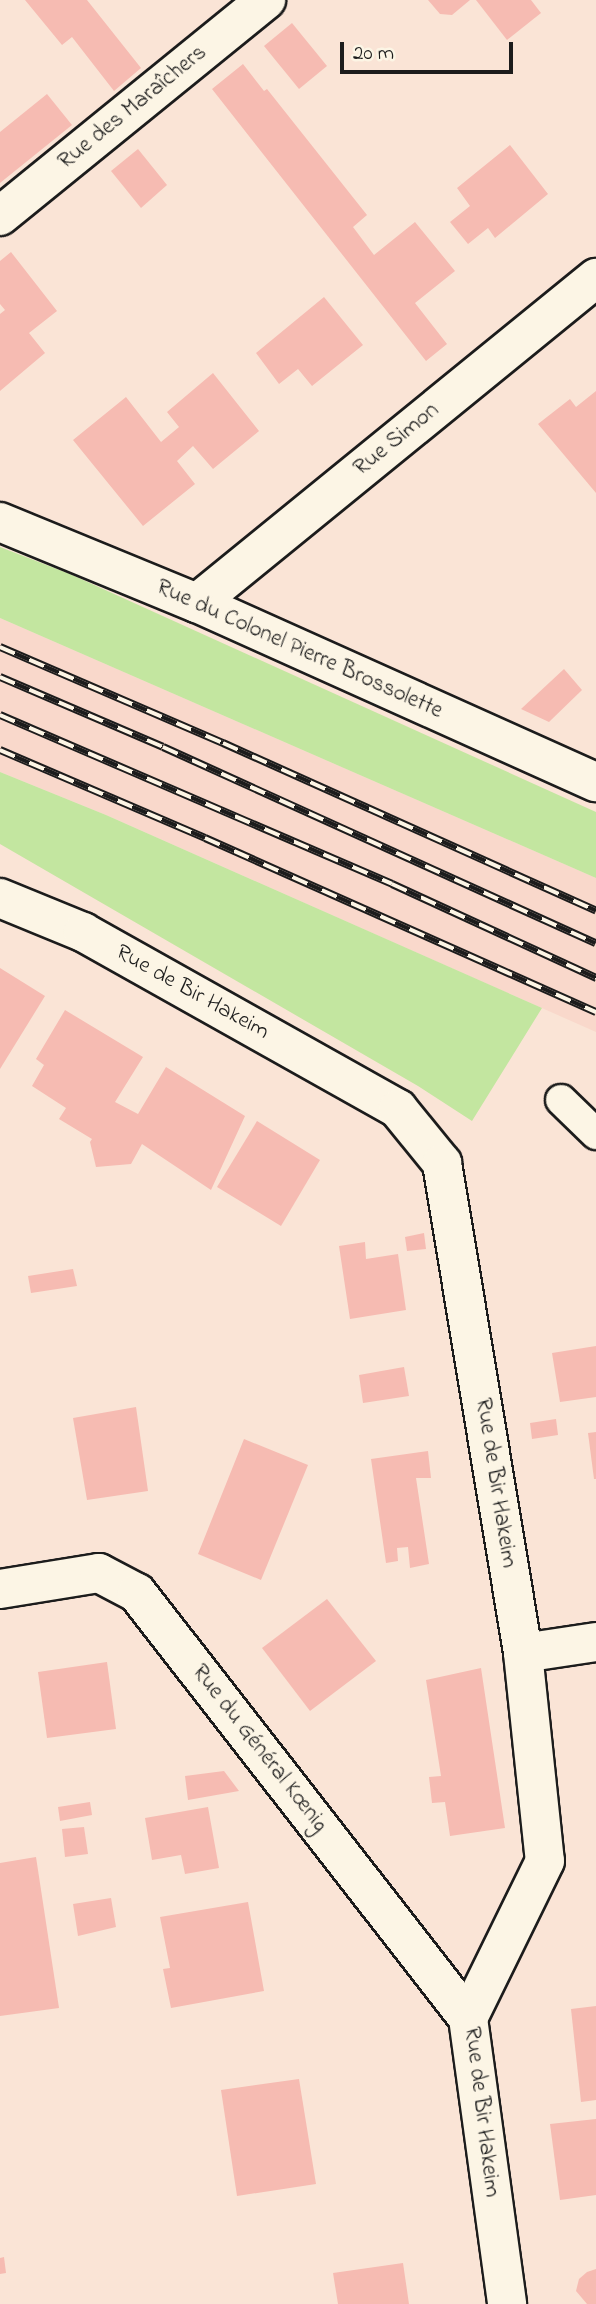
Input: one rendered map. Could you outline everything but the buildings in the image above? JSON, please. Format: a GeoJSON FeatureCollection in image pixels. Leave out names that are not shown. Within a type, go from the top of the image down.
{"type":"FeatureCollection","features":[{"type":"Feature","properties":{"kind":"street","name":"Rue des Maraîchers"},"geometry":{"type":"LineString","coordinates":[[0,216],[266,0]]}},
{"type":"Feature","properties":{"kind":"street","name":"Rue Simon"},"geometry":{"type":"LineString","coordinates":[[197,603],[596,278]]}},
{"type":"Feature","properties":{"kind":"street","name":"Rue du Colonel Pierre Brossolette"},"geometry":{"type":"LineString","coordinates":[[0,522],[197,603],[596,782]]}},
{"type":"Feature","properties":{"kind":"street","name":"Rue de Bir Hakeim"},"geometry":{"type":"LineString","coordinates":[[0,898],[83,932],[398,1110],[442,1163],[523,1653],[545,1861],[468,2018],[507,2304]]}},
{"type":"Feature","properties":{"kind":"street","name":"Rue du Général Kœnig"},"geometry":{"type":"LineString","coordinates":[[0,1589],[99,1573],[137,1593],[468,2018]]}},
{"type":"Feature","properties":{"kind":"street"},"geometry":{"type":"LineString","coordinates":[[523,1653],[596,1642]]}},
{"type":"Feature","properties":{"kind":"lane"},"geometry":{"type":"LineString","coordinates":[[561,1100],[596,1135]]}},
{"type":"Feature","properties":{"kind":"shaded area"},"geometry":{"type":"Polygon","coordinates":[[[0,618],[596,878],[596,1032],[106,815],[0,772],[0,618]]]}},
{"type":"Feature","properties":{"kind":"green space"},"geometry":{"type":"Polygon","coordinates":[[[0,547],[70,574],[596,812],[596,878],[0,618],[0,547]]]}},
{"type":"Feature","properties":{"kind":"green space"},"geometry":{"type":"Polygon","coordinates":[[[0,772],[106,815],[542,1008],[472,1121],[418,1086],[0,844],[0,772]]]}},
{"type":"Feature","properties":{"kind":"railway"},"geometry":{"type":"LineString","coordinates":[[0,647],[223,743],[596,911]]}},
{"type":"Feature","properties":{"kind":"railway"},"geometry":{"type":"LineString","coordinates":[[0,677],[163,747],[596,943]]}},
{"type":"Feature","properties":{"kind":"railway"},"geometry":{"type":"LineString","coordinates":[[0,715],[392,884],[596,978]]}},
{"type":"Feature","properties":{"kind":"railway"},"geometry":{"type":"LineString","coordinates":[[0,750],[596,1012]]}}]}
